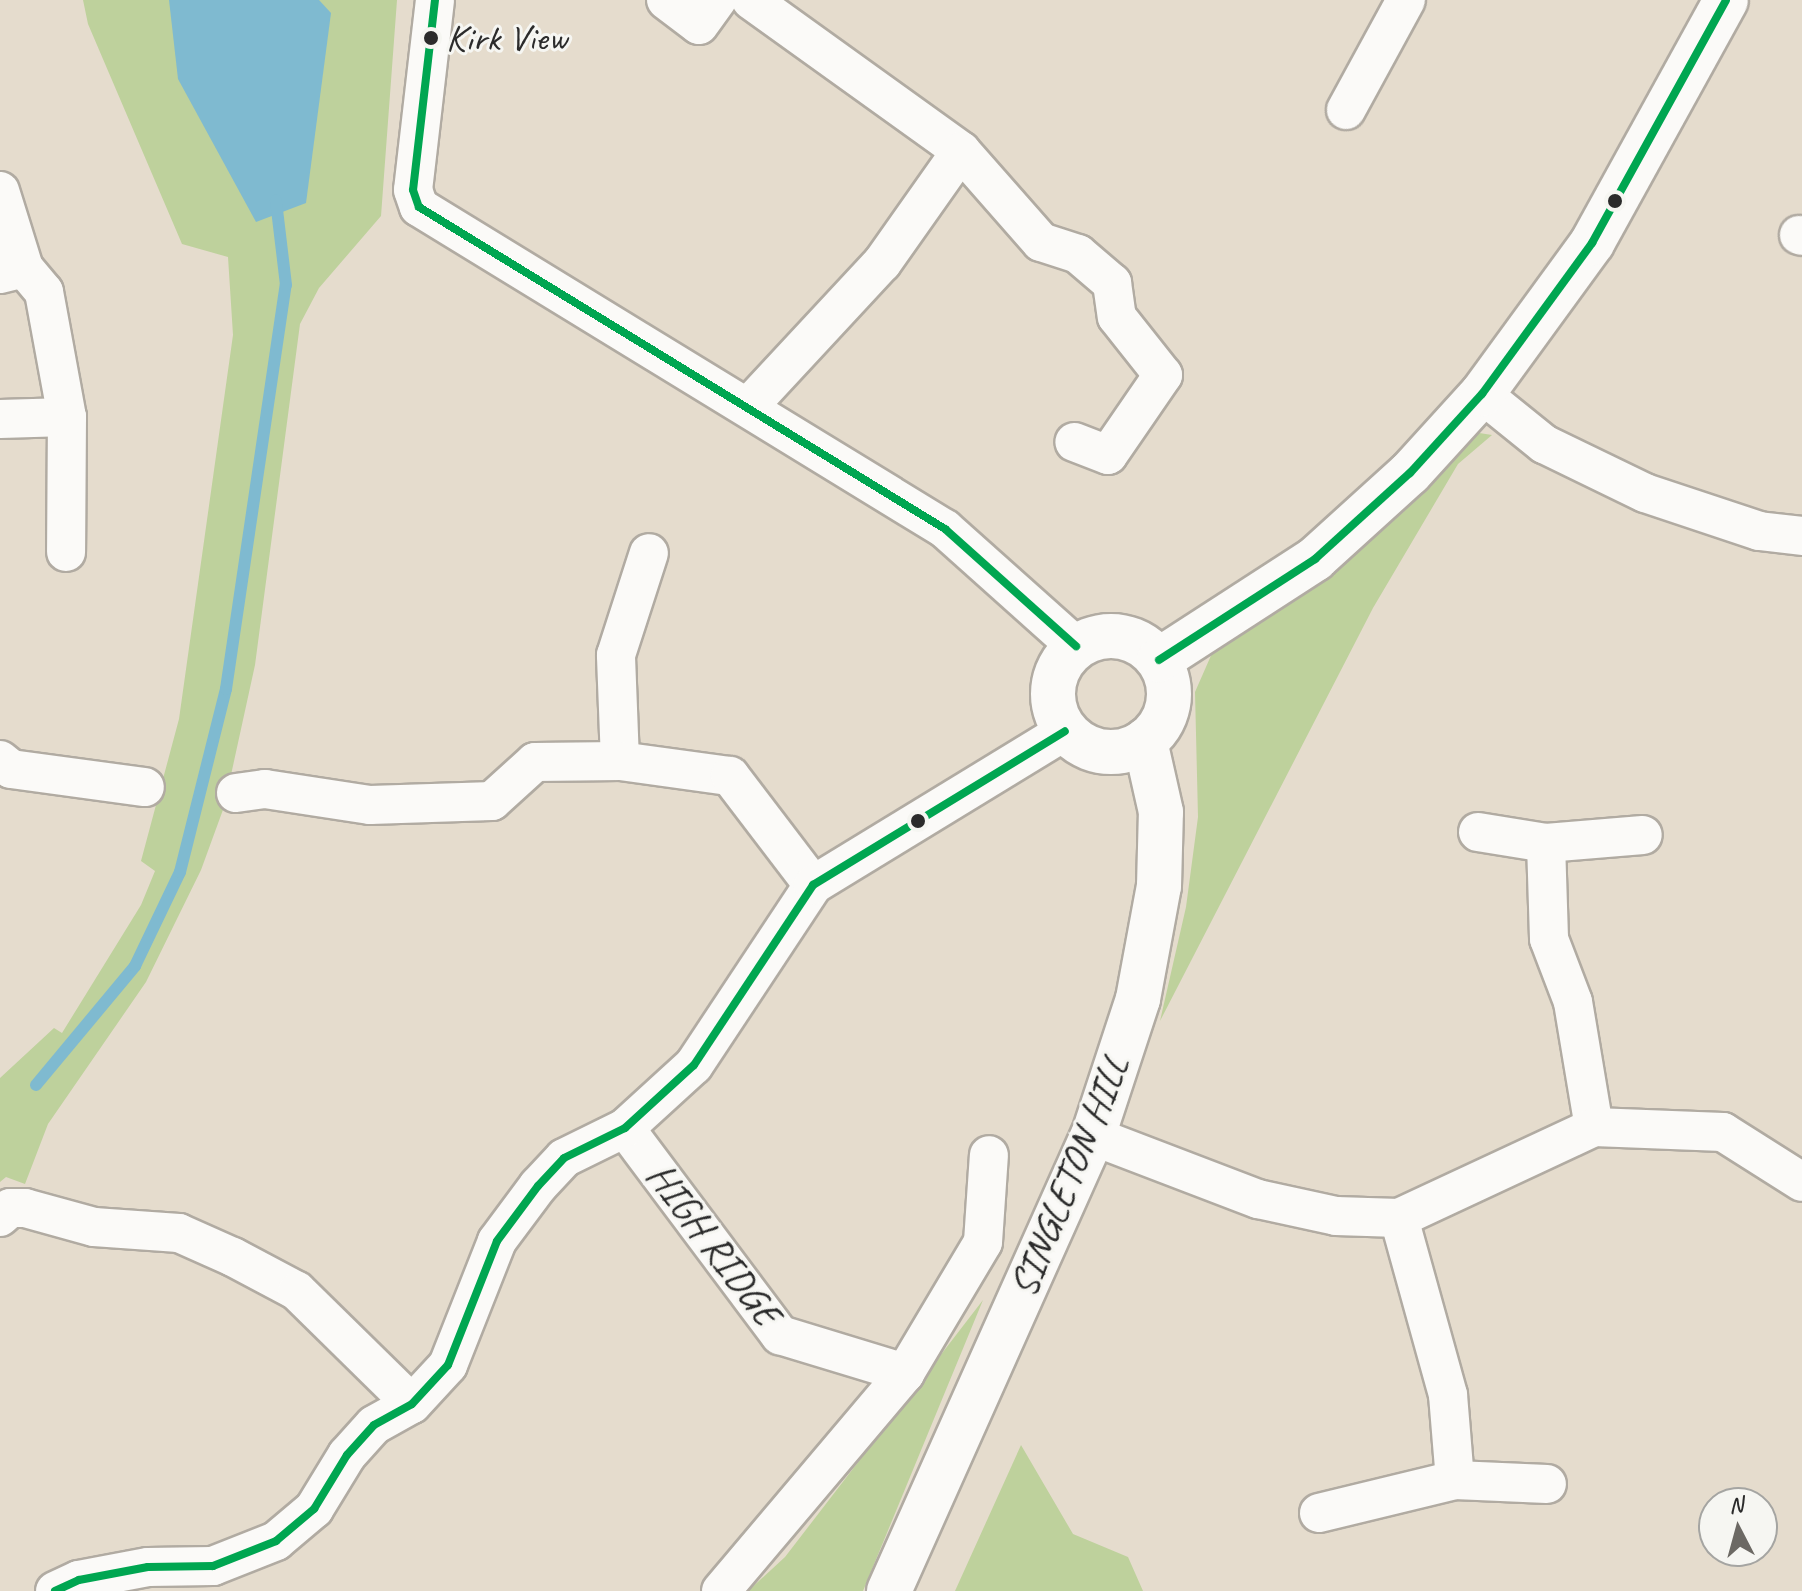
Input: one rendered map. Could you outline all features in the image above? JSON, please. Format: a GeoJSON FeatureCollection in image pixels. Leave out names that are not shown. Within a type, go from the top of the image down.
{"type":"FeatureCollection","features":[{"type":"Feature","properties":{"kind":"street"},"geometry":{"type":"LineString","coordinates":[[435,0],[413,190],[419,207],[580,311],[748,407],[945,529],[1076,646]]}},
{"type":"Feature","properties":{"kind":"street"},"geometry":{"type":"LineString","coordinates":[[666,0],[699,25],[717,0]]}},
{"type":"Feature","properties":{"kind":"street"},"geometry":{"type":"LineString","coordinates":[[751,0],[961,151],[1041,242],[1078,254],[1112,283],[1117,317],[1163,375],[1108,455],[1074,442]]}},
{"type":"Feature","properties":{"kind":"street"},"geometry":{"type":"LineString","coordinates":[[1346,110],[1406,0]]}},
{"type":"Feature","properties":{"kind":"street"},"geometry":{"type":"LineString","coordinates":[[1159,660],[1315,559],[1410,473],[1482,394],[1592,243],[1726,0]]}},
{"type":"Feature","properties":{"kind":"street"},"geometry":{"type":"LineString","coordinates":[[748,407],[882,263],[961,151]]}},
{"type":"Feature","properties":{"kind":"street"},"geometry":{"type":"LineString","coordinates":[[0,191],[12,271],[44,292],[67,417],[66,552]]}},
{"type":"Feature","properties":{"kind":"street"},"geometry":{"type":"LineString","coordinates":[[1482,394],[1544,444],[1645,493],[1759,531],[1802,536]]}},
{"type":"Feature","properties":{"kind":"street"},"geometry":{"type":"LineString","coordinates":[[0,419],[67,417]]}},
{"type":"Feature","properties":{"kind":"street"},"geometry":{"type":"LineString","coordinates":[[620,761],[616,655],[649,553]]}},
{"type":"Feature","properties":{"kind":"street"},"geometry":{"type":"LineString","coordinates":[[1112,634],[1147,647],[1159,660],[1167,677],[1167,712],[1145,741],[1112,752],[1078,743],[1065,731],[1053,705],[1054,677],[1076,646],[1112,634]]}},
{"type":"Feature","properties":{"kind":"street"},"geometry":{"type":"LineString","coordinates":[[55,1591],[79,1580],[148,1567],[218,1578],[276,1541],[314,1509],[347,1455],[374,1425],[412,1404],[448,1365],[497,1241],[538,1186],[564,1158],[625,1128],[694,1065],[813,885],[958,792],[1065,731]]}},
{"type":"Feature","properties":{"kind":"street","name":"SINGLETON HILL"},"geometry":{"type":"LineString","coordinates":[[889,1591],[1093,1136],[1138,999],[1159,886],[1161,812],[1145,741]]}},
{"type":"Feature","properties":{"kind":"street"},"geometry":{"type":"LineString","coordinates":[[0,760],[11,769],[145,787]]}},
{"type":"Feature","properties":{"kind":"street"},"geometry":{"type":"LineString","coordinates":[[236,793],[265,789],[370,805],[492,801],[535,762],[620,761],[730,776],[813,885]]}},
{"type":"Feature","properties":{"kind":"street"},"geometry":{"type":"LineString","coordinates":[[1478,832],[1546,843],[1643,835]]}},
{"type":"Feature","properties":{"kind":"street"},"geometry":{"type":"LineString","coordinates":[[1546,843],[1549,939],[1573,1002],[1594,1127]]}},
{"type":"Feature","properties":{"kind":"street"},"geometry":{"type":"LineString","coordinates":[[1093,1136],[1258,1199],[1336,1216],[1399,1218],[1594,1127],[1723,1132],[1802,1182]]}},
{"type":"Feature","properties":{"kind":"street","name":"HIGH RIDGE"},"geometry":{"type":"LineString","coordinates":[[625,1128],[780,1335],[905,1373]]}},
{"type":"Feature","properties":{"kind":"street"},"geometry":{"type":"LineString","coordinates":[[721,1591],[905,1373],[983,1242],[989,1155]]}},
{"type":"Feature","properties":{"kind":"street"},"geometry":{"type":"LineString","coordinates":[[0,1217],[10,1208],[25,1208],[94,1227],[179,1233],[233,1257],[297,1291],[412,1404]]}},
{"type":"Feature","properties":{"kind":"street"},"geometry":{"type":"LineString","coordinates":[[1399,1218],[1448,1395],[1455,1480]]}},
{"type":"Feature","properties":{"kind":"street"},"geometry":{"type":"LineString","coordinates":[[1319,1513],[1455,1480],[1547,1484]]}},
{"type":"Feature","properties":{"kind":"green space"},"geometry":{"type":"Polygon","coordinates":[[[83,0],[397,0],[381,216],[319,288],[300,324],[255,665],[224,807],[201,870],[146,982],[48,1124],[25,1184],[6,1177],[0,1182],[0,1078],[54,1028],[62,1033],[141,905],[155,871],[141,861],[179,719],[233,335],[228,257],[182,244],[88,24],[83,0]]]}},
{"type":"Feature","properties":{"kind":"green space"},"geometry":{"type":"Polygon","coordinates":[[[1473,432],[1492,435],[1458,464],[1373,608],[1160,1021],[1186,907],[1198,817],[1195,692],[1213,651],[1473,432]]]}},
{"type":"Feature","properties":{"kind":"green space"},"geometry":{"type":"Polygon","coordinates":[[[983,1300],[863,1591],[748,1591],[785,1557],[983,1300]]]}},
{"type":"Feature","properties":{"kind":"green space"},"geometry":{"type":"Polygon","coordinates":[[[1021,1445],[1073,1534],[1128,1557],[1143,1591],[955,1591],[1021,1445]]]}},
{"type":"Feature","properties":{"kind":"water"},"geometry":{"type":"Polygon","coordinates":[[[169,0],[319,0],[331,13],[306,203],[256,222],[178,79],[169,0]]]}},
{"type":"Feature","properties":{"kind":"waterway"},"geometry":{"type":"LineString","coordinates":[[36,1085],[135,966],[180,872],[226,689],[286,285],[276,201]]}},
{"type":"Feature","properties":{"kind":"transit line"},"geometry":{"type":"LineString","coordinates":[[435,0],[413,190],[419,207],[945,529],[1076,646]]}},
{"type":"Feature","properties":{"kind":"transit line"},"geometry":{"type":"LineString","coordinates":[[1159,660],[1315,559],[1410,473],[1482,394],[1592,243],[1726,0]]}},
{"type":"Feature","properties":{"kind":"transit line"},"geometry":{"type":"LineString","coordinates":[[55,1591],[79,1580],[148,1567],[213,1566],[276,1541],[314,1509],[347,1455],[374,1425],[412,1404],[448,1365],[497,1241],[538,1186],[564,1158],[625,1128],[694,1065],[813,885],[1065,731]]}},
{"type":"Feature","properties":{"kind":"place","name":"Kirk View"},"geometry":{"type":"Point","coordinates":[431,38]}}]}
